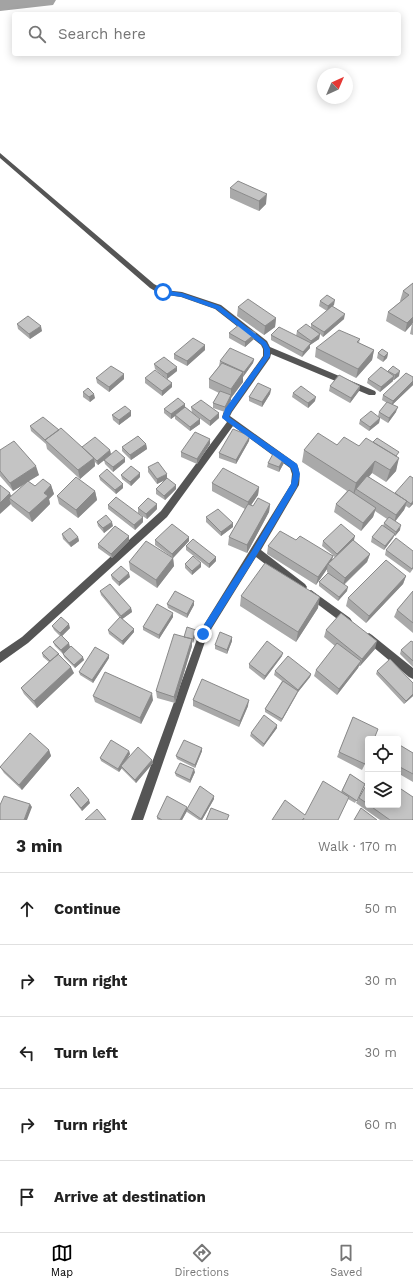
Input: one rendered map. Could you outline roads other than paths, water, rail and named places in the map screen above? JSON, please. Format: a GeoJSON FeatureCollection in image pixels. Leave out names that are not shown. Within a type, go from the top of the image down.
{"type":"FeatureCollection","features":[{"type":"Feature","properties":{"kind":"street"},"geometry":{"type":"LineString","coordinates":[[0,155],[152,286],[163,292],[218,307],[264,343],[267,349],[267,356],[228,411],[226,418],[294,466],[296,474],[295,484],[203,634],[137,820]]}},
{"type":"Feature","properties":{"kind":"street"},"geometry":{"type":"LineString","coordinates":[[267,349],[372,393]]}},
{"type":"Feature","properties":{"kind":"street"},"geometry":{"type":"LineString","coordinates":[[0,658],[25,640],[164,514],[231,422]]}},
{"type":"Feature","properties":{"kind":"street"},"geometry":{"type":"LineString","coordinates":[[255,551],[413,674]]}},
{"type":"Feature","properties":{"kind":"waterway"},"geometry":{"type":"LineString","coordinates":[[0,4],[45,0]]}}]}
